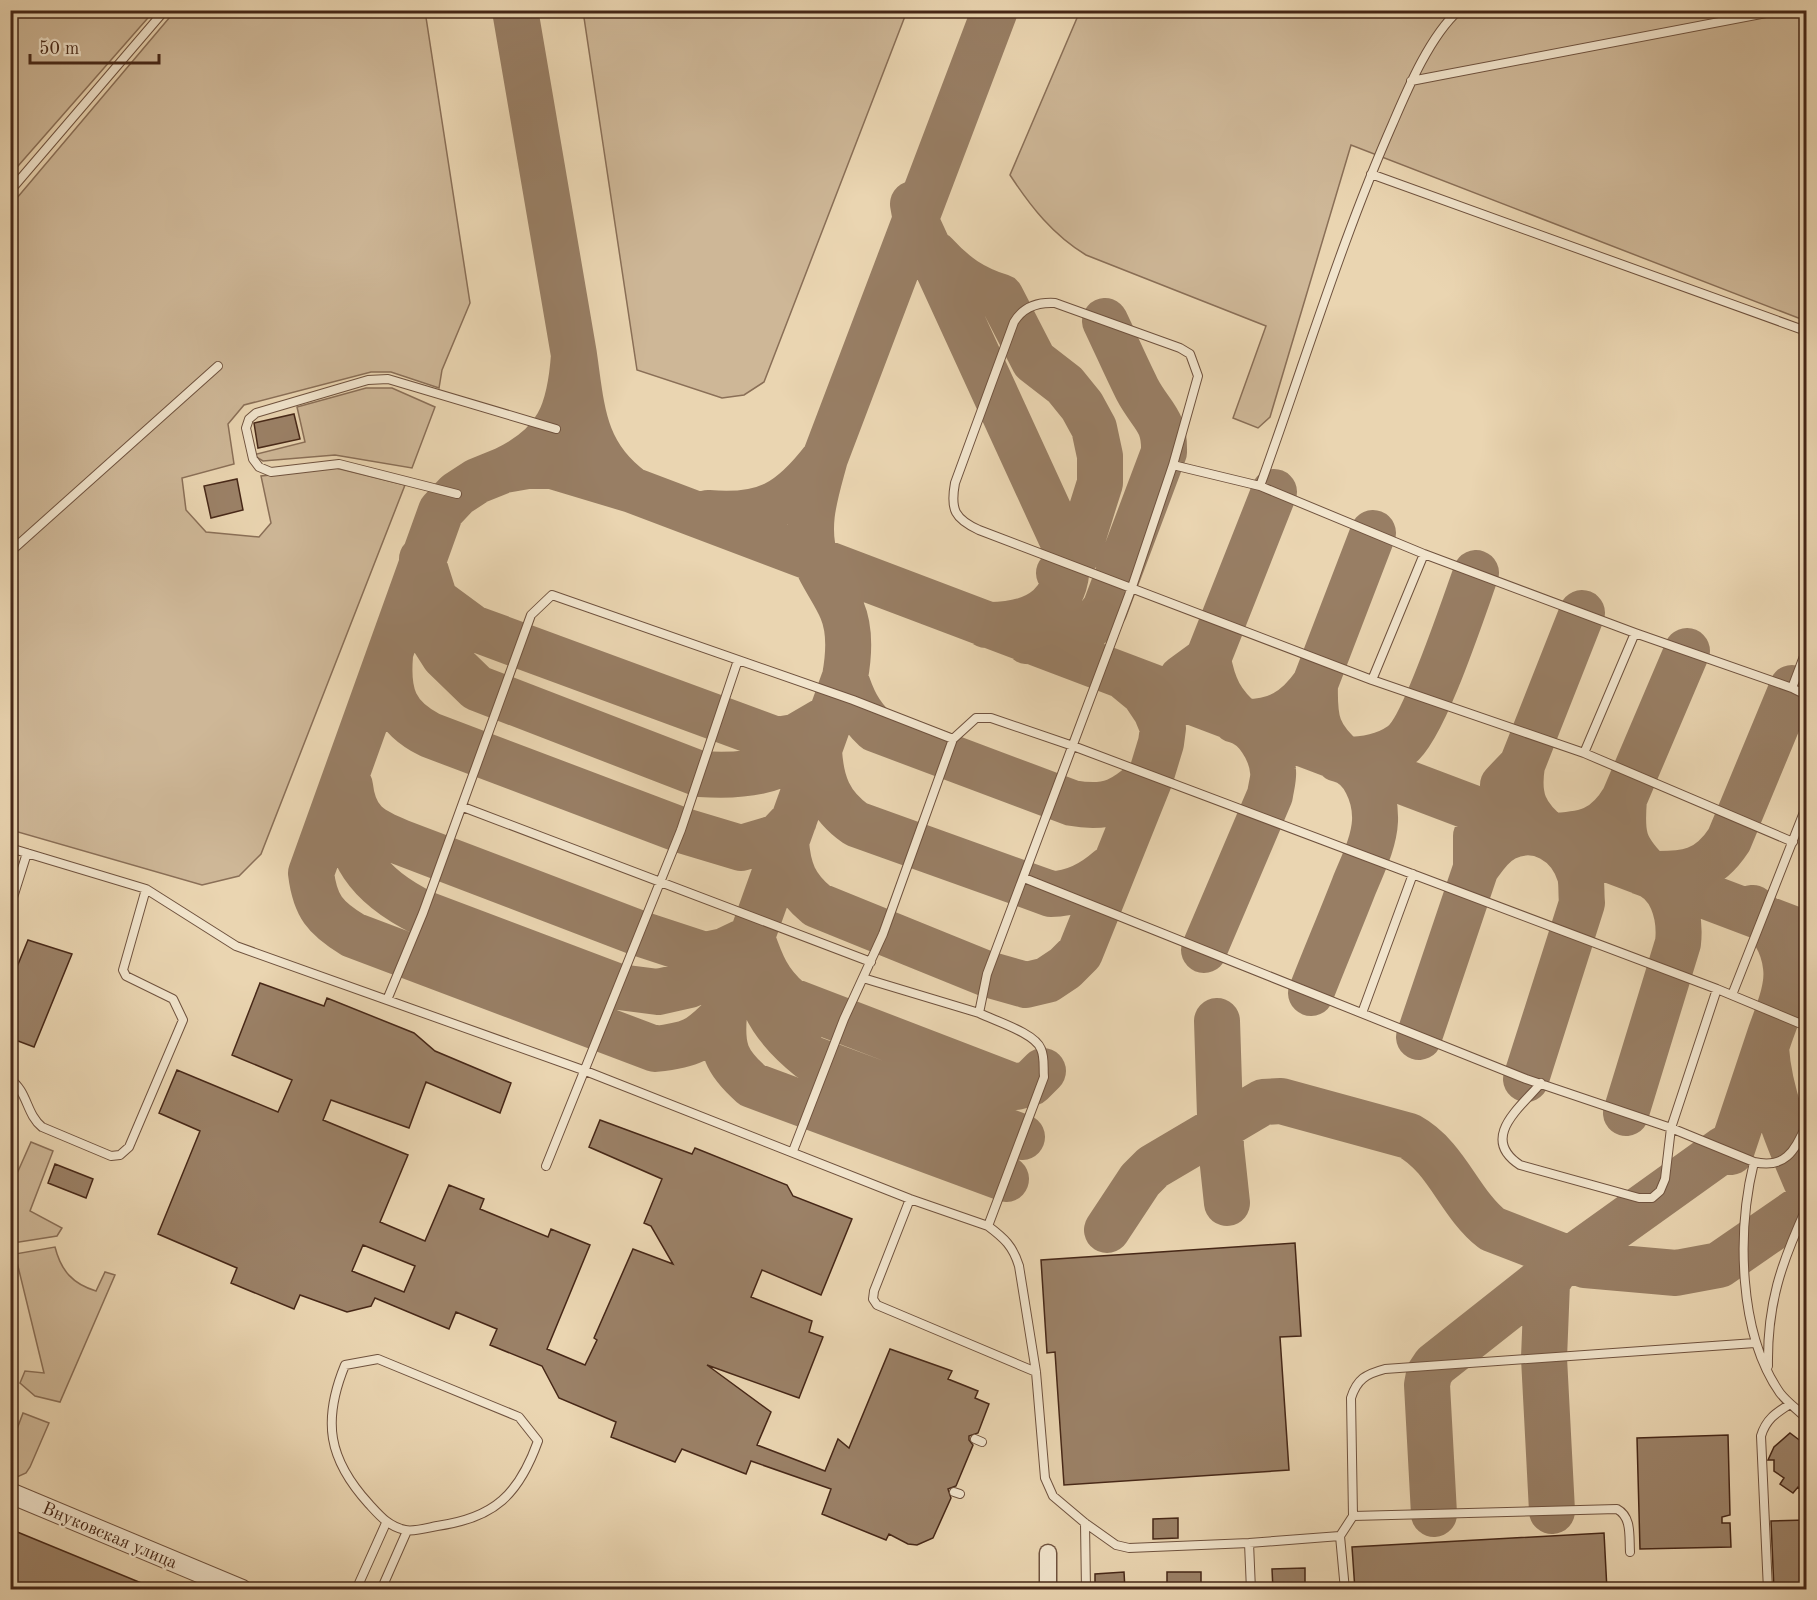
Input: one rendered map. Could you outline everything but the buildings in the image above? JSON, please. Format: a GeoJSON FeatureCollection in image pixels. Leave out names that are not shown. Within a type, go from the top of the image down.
{"type":"FeatureCollection","features":[{"type":"Feature","properties":{"kind":"street","name":"Внуковская улица"},"geometry":{"type":"LineString","coordinates":[[11,1493],[242,1590]]}},
{"type":"Feature","properties":{"kind":"street"},"geometry":{"type":"LineString","coordinates":[[1048,1553],[1048,1590]]}},
{"type":"Feature","properties":{"kind":"lane"},"geometry":{"type":"LineString","coordinates":[[10,191],[165,10]]}},
{"type":"Feature","properties":{"kind":"lane"},"geometry":{"type":"LineString","coordinates":[[1260,486],[1371,174],[1411,81],[1449,19],[1459,10]]}},
{"type":"Feature","properties":{"kind":"lane"},"geometry":{"type":"LineString","coordinates":[[1411,81],[1782,10]]}},
{"type":"Feature","properties":{"kind":"lane"},"geometry":{"type":"LineString","coordinates":[[1371,174],[1806,331]]}},
{"type":"Feature","properties":{"kind":"lane"},"geometry":{"type":"LineString","coordinates":[[979,1014],[987,974],[1132,587],[1173,465],[1198,376],[1190,354],[1180,348],[1055,303],[1040,302],[1016,318],[955,483],[952,498],[955,512],[963,523],[1132,587],[1372,680],[1584,753],[1793,842]]}},
{"type":"Feature","properties":{"kind":"lane"},"geometry":{"type":"LineString","coordinates":[[10,552],[218,366]]}},
{"type":"Feature","properties":{"kind":"lane"},"geometry":{"type":"LineString","coordinates":[[456,494],[339,464],[271,472],[259,467],[253,459],[246,428],[249,419],[256,413],[368,380],[388,379],[556,429]]}},
{"type":"Feature","properties":{"kind":"lane"},"geometry":{"type":"LineString","coordinates":[[1173,465],[1260,486],[1424,554],[1806,695]]}},
{"type":"Feature","properties":{"kind":"lane"},"geometry":{"type":"LineString","coordinates":[[1372,680],[1424,554]]}},
{"type":"Feature","properties":{"kind":"lane"},"geometry":{"type":"LineString","coordinates":[[387,1000],[407,957],[531,615],[552,596],[853,700],[953,739]]}},
{"type":"Feature","properties":{"kind":"lane"},"geometry":{"type":"LineString","coordinates":[[1584,753],[1635,633]]}},
{"type":"Feature","properties":{"kind":"lane"},"geometry":{"type":"LineString","coordinates":[[1792,688],[1806,651]]}},
{"type":"Feature","properties":{"kind":"lane"},"geometry":{"type":"LineString","coordinates":[[546,1166],[681,831],[738,660]]}},
{"type":"Feature","properties":{"kind":"lane"},"geometry":{"type":"LineString","coordinates":[[793,1151],[844,1020],[871,962],[953,739],[976,718],[991,718],[1073,746],[1717,989],[1806,1026]]}},
{"type":"Feature","properties":{"kind":"lane"},"geometry":{"type":"LineString","coordinates":[[463,807],[871,962]]}},
{"type":"Feature","properties":{"kind":"lane"},"geometry":{"type":"LineString","coordinates":[[1732,995],[1806,807]]}},
{"type":"Feature","properties":{"kind":"lane"},"geometry":{"type":"LineString","coordinates":[[10,848],[146,889],[236,946],[583,1070],[910,1199],[988,1226],[1015,1250],[1036,1372],[1045,1478],[1053,1496],[1116,1545],[1129,1548],[1341,1536]]}},
{"type":"Feature","properties":{"kind":"lane"},"geometry":{"type":"LineString","coordinates":[[10,907],[27,853]]}},
{"type":"Feature","properties":{"kind":"lane"},"geometry":{"type":"LineString","coordinates":[[1362,1013],[1413,874]]}},
{"type":"Feature","properties":{"kind":"lane"},"geometry":{"type":"LineString","coordinates":[[1024,878],[1541,1083],[1671,1128],[1754,1162],[1766,1165],[1781,1161],[1793,1152],[1806,1126]]}},
{"type":"Feature","properties":{"kind":"lane"},"geometry":{"type":"LineString","coordinates":[[10,1079],[22,1090],[33,1119],[42,1127],[111,1156],[120,1155],[129,1147],[183,1020],[173,999],[126,976],[123,970],[146,889]]}},
{"type":"Feature","properties":{"kind":"lane"},"geometry":{"type":"LineString","coordinates":[[864,978],[979,1014],[1031,1036],[1041,1046],[1044,1077],[988,1226]]}},
{"type":"Feature","properties":{"kind":"lane"},"geometry":{"type":"LineString","coordinates":[[1541,1083],[1503,1130],[1501,1144],[1508,1157],[1520,1165],[1639,1198],[1652,1198],[1660,1191],[1665,1179],[1671,1128],[1717,989]]}},
{"type":"Feature","properties":{"kind":"lane"},"geometry":{"type":"LineString","coordinates":[[1754,1162],[1746,1192],[1745,1247],[1749,1310],[1755,1343],[1768,1371],[1790,1404],[1804,1413]]}},
{"type":"Feature","properties":{"kind":"lane"},"geometry":{"type":"LineString","coordinates":[[910,1199],[874,1291],[873,1299],[877,1305],[1036,1372]]}},
{"type":"Feature","properties":{"kind":"lane"},"geometry":{"type":"LineString","coordinates":[[1768,1371],[1770,1309],[1789,1246],[1806,1209]]}},
{"type":"Feature","properties":{"kind":"lane"},"geometry":{"type":"LineString","coordinates":[[1345,1590],[1341,1536],[1353,1516],[1351,1398],[1356,1383],[1368,1373],[1385,1369],[1755,1343]]}},
{"type":"Feature","properties":{"kind":"lane"},"geometry":{"type":"LineString","coordinates":[[378,1359],[519,1417],[538,1441],[527,1472],[506,1499],[477,1517],[407,1531],[386,1523],[354,1488],[337,1458],[330,1425],[334,1392],[345,1365],[378,1359]]}},
{"type":"Feature","properties":{"kind":"lane"},"geometry":{"type":"LineString","coordinates":[[1768,1590],[1761,1436],[1764,1425],[1772,1416],[1790,1404]]}},
{"type":"Feature","properties":{"kind":"lane"},"geometry":{"type":"LineString","coordinates":[[1353,1516],[1617,1509],[1628,1519],[1629,1552]]}},
{"type":"Feature","properties":{"kind":"lane"},"geometry":{"type":"LineString","coordinates":[[356,1590],[386,1523]]}},
{"type":"Feature","properties":{"kind":"lane"},"geometry":{"type":"LineString","coordinates":[[1085,1523],[1086,1590]]}},
{"type":"Feature","properties":{"kind":"lane"},"geometry":{"type":"LineString","coordinates":[[381,1590],[407,1531]]}},
{"type":"Feature","properties":{"kind":"lane"},"geometry":{"type":"LineString","coordinates":[[1249,1543],[1251,1590]]}},
{"type":"Feature","properties":{"kind":"shaded area"},"geometry":{"type":"Polygon","coordinates":[[[10,11],[154,11],[11,174],[10,11]]]}},
{"type":"Feature","properties":{"kind":"shaded area"},"geometry":{"type":"Polygon","coordinates":[[[175,11],[425,11],[470,303],[442,370],[439,388],[391,372],[371,372],[244,405],[228,424],[234,464],[182,478],[186,510],[206,532],[259,537],[271,523],[261,476],[336,468],[405,485],[261,854],[239,876],[202,885],[11,830],[11,205],[175,11]]]}},
{"type":"Feature","properties":{"kind":"shaded area"},"geometry":{"type":"Polygon","coordinates":[[[583,11],[907,11],[764,382],[744,395],[722,398],[637,370],[583,11]]]}},
{"type":"Feature","properties":{"kind":"shaded area"},"geometry":{"type":"Polygon","coordinates":[[[1080,11],[1806,11],[1806,321],[1351,145],[1270,417],[1258,428],[1233,418],[1266,326],[1086,255],[1063,239],[1044,220],[1010,175],[1080,11]]]}},
{"type":"Feature","properties":{"kind":"shaded area"},"geometry":{"type":"Polygon","coordinates":[[[366,388],[392,388],[435,407],[412,468],[335,455],[263,461],[253,455],[305,442],[297,407],[366,388]]]}},
{"type":"Feature","properties":{"kind":"shaded area"},"geometry":{"type":"Polygon","coordinates":[[[31,1142],[53,1151],[30,1211],[62,1228],[57,1236],[13,1243],[10,1238],[11,1178],[15,1178],[31,1142]]]}},
{"type":"Feature","properties":{"kind":"shaded area"},"geometry":{"type":"Polygon","coordinates":[[[55,1247],[65,1270],[81,1285],[96,1291],[105,1272],[115,1275],[60,1402],[35,1396],[20,1383],[25,1371],[44,1373],[15,1254],[55,1247]]]}},
{"type":"Feature","properties":{"kind":"shaded area"},"geometry":{"type":"Polygon","coordinates":[[[23,1413],[49,1423],[30,1467],[26,1473],[17,1477],[11,1474],[11,1445],[23,1413]]]}},
{"type":"Feature","properties":{"kind":"taxiway"},"geometry":{"type":"LineString","coordinates":[[515,10],[574,355]]}},
{"type":"Feature","properties":{"kind":"taxiway"},"geometry":{"type":"LineString","coordinates":[[995,10],[825,458],[818,483],[811,534],[813,548],[816,561],[839,604],[847,626],[845,677],[724,1015],[708,1031],[694,1040],[677,1046],[655,1049],[353,935],[328,917],[315,894],[311,873],[441,511],[457,494],[477,481],[504,470],[527,466],[552,466],[632,490],[1806,934]]}},
{"type":"Feature","properties":{"kind":"taxiway"},"geometry":{"type":"LineString","coordinates":[[913,204],[916,221],[1065,546],[1067,566],[1064,583],[1058,596],[1049,607],[1022,621],[986,625]]}},
{"type":"Feature","properties":{"kind":"taxiway"},"geometry":{"type":"LineString","coordinates":[[935,254],[965,280],[1001,297],[1034,361],[1065,385],[1082,406],[1094,428],[1100,456],[1100,483],[1078,553],[1059,573]]}},
{"type":"Feature","properties":{"kind":"taxiway"},"geometry":{"type":"LineString","coordinates":[[1027,641],[1040,642],[1071,637],[1089,627],[1105,609],[1164,452],[1160,425],[1137,389],[1105,321]]}},
{"type":"Feature","properties":{"kind":"taxiway"},"geometry":{"type":"LineString","coordinates":[[504,470],[537,450],[558,424],[569,394],[574,355],[583,413],[594,446],[603,462],[632,490]]}},
{"type":"Feature","properties":{"kind":"taxiway"},"geometry":{"type":"LineString","coordinates":[[708,513],[745,513],[775,504],[800,487],[824,459]]}},
{"type":"Feature","properties":{"kind":"taxiway"},"geometry":{"type":"LineString","coordinates":[[1182,678],[1208,659],[1274,492]]}},
{"type":"Feature","properties":{"kind":"taxiway"},"geometry":{"type":"LineString","coordinates":[[1208,659],[1212,678],[1219,694],[1243,722],[1275,718],[1293,708],[1315,684],[1373,533]]}},
{"type":"Feature","properties":{"kind":"taxiway"},"geometry":{"type":"LineString","coordinates":[[422,559],[435,600],[473,628],[777,740],[795,737],[831,716],[819,734],[791,759],[775,766],[740,774],[700,774],[477,688],[444,656],[430,634],[423,609],[422,559]]}},
{"type":"Feature","properties":{"kind":"taxiway"},"geometry":{"type":"LineString","coordinates":[[1315,684],[1315,708],[1319,727],[1328,743],[1345,760],[1374,757],[1401,745],[1421,716],[1432,692],[1476,573]]}},
{"type":"Feature","properties":{"kind":"taxiway"},"geometry":{"type":"LineString","coordinates":[[1503,785],[1522,765],[1582,613]]}},
{"type":"Feature","properties":{"kind":"taxiway"},"geometry":{"type":"LineString","coordinates":[[1522,765],[1521,787],[1524,805],[1534,821],[1550,836],[1584,832],[1601,825],[1617,810],[1624,799],[1687,651]]}},
{"type":"Feature","properties":{"kind":"taxiway"},"geometry":{"type":"LineString","coordinates":[[390,656],[390,682],[395,703],[408,720],[430,735],[681,830],[741,848],[778,837],[794,820]]}},
{"type":"Feature","properties":{"kind":"taxiway"},"geometry":{"type":"LineString","coordinates":[[845,677],[857,706],[875,729],[1072,803],[1097,805],[1116,801],[1151,776]]}},
{"type":"Feature","properties":{"kind":"taxiway"},"geometry":{"type":"LineString","coordinates":[[786,842],[794,877],[803,892],[817,905],[987,974],[1026,985],[1047,980],[1065,968],[1080,953],[1151,776],[1161,743],[1163,728],[1156,711],[1144,693],[1127,679]]}},
{"type":"Feature","properties":{"kind":"taxiway"},"geometry":{"type":"LineString","coordinates":[[1624,799],[1623,823],[1626,840],[1634,856],[1650,874],[1675,874],[1705,865],[1721,851],[1729,840],[1792,688]]}},
{"type":"Feature","properties":{"kind":"taxiway"},"geometry":{"type":"LineString","coordinates":[[1204,950],[1270,795],[1273,780],[1272,763],[1266,747],[1250,727],[1235,720]]}},
{"type":"Feature","properties":{"kind":"taxiway"},"geometry":{"type":"LineString","coordinates":[[819,751],[824,783],[828,792],[839,809],[856,824],[1051,894],[1082,887],[1109,869]]}},
{"type":"Feature","properties":{"kind":"taxiway"},"geometry":{"type":"LineString","coordinates":[[1311,993],[1367,854],[1375,821],[1371,792],[1367,783],[1355,767],[1338,759]]}},
{"type":"Feature","properties":{"kind":"taxiway"},"geometry":{"type":"LineString","coordinates":[[350,786],[355,808],[365,823],[400,842],[641,934],[705,955],[724,951],[749,939]]}},
{"type":"Feature","properties":{"kind":"taxiway"},"geometry":{"type":"LineString","coordinates":[[340,792],[348,834],[363,866],[387,891],[423,913],[619,987],[658,992],[689,985],[715,974],[747,952]]}},
{"type":"Feature","properties":{"kind":"taxiway"},"geometry":{"type":"LineString","coordinates":[[1476,868],[1500,841],[1529,832],[1551,838],[1560,845],[1569,853],[1580,875],[1582,903],[1526,1079]]}},
{"type":"Feature","properties":{"kind":"taxiway"},"geometry":{"type":"LineString","coordinates":[[1419,1037],[1476,868],[1476,836]]}},
{"type":"Feature","properties":{"kind":"taxiway"},"geometry":{"type":"LineString","coordinates":[[1626,1113],[1678,943],[1679,932],[1676,911],[1667,890],[1652,876],[1641,872]]}},
{"type":"Feature","properties":{"kind":"taxiway"},"geometry":{"type":"LineString","coordinates":[[1731,1152],[1786,985],[1785,958],[1779,942],[1765,920],[1753,908]]}},
{"type":"Feature","properties":{"kind":"taxiway"},"geometry":{"type":"LineString","coordinates":[[1022,1137],[810,1058],[782,1032],[765,1006],[756,976],[752,938],[766,972],[789,1000],[1016,1087],[1031,1083],[1043,1071]]}},
{"type":"Feature","properties":{"kind":"taxiway"},"geometry":{"type":"LineString","coordinates":[[724,1015],[723,1037],[727,1054],[736,1069],[752,1085],[1006,1179]]}},
{"type":"Feature","properties":{"kind":"taxiway"},"geometry":{"type":"LineString","coordinates":[[1217,1021],[1221,1147],[1227,1203]]}},
{"type":"Feature","properties":{"kind":"taxiway"},"geometry":{"type":"LineString","coordinates":[[1766,1048],[1775,1099],[1806,1181]]}},
{"type":"Feature","properties":{"kind":"taxiway"},"geometry":{"type":"LineString","coordinates":[[1107,1230],[1140,1180],[1153,1167],[1263,1102],[1281,1101],[1409,1136],[1433,1156],[1470,1206],[1492,1229],[1585,1265],[1676,1273],[1719,1265],[1806,1205]]}},
{"type":"Feature","properties":{"kind":"taxiway"},"geometry":{"type":"LineString","coordinates":[[1552,1511],[1544,1358],[1547,1283],[1554,1271],[1724,1149]]}},
{"type":"Feature","properties":{"kind":"taxiway"},"geometry":{"type":"LineString","coordinates":[[1434,1514],[1427,1385],[1429,1374],[1435,1365],[1554,1271]]}}]}
